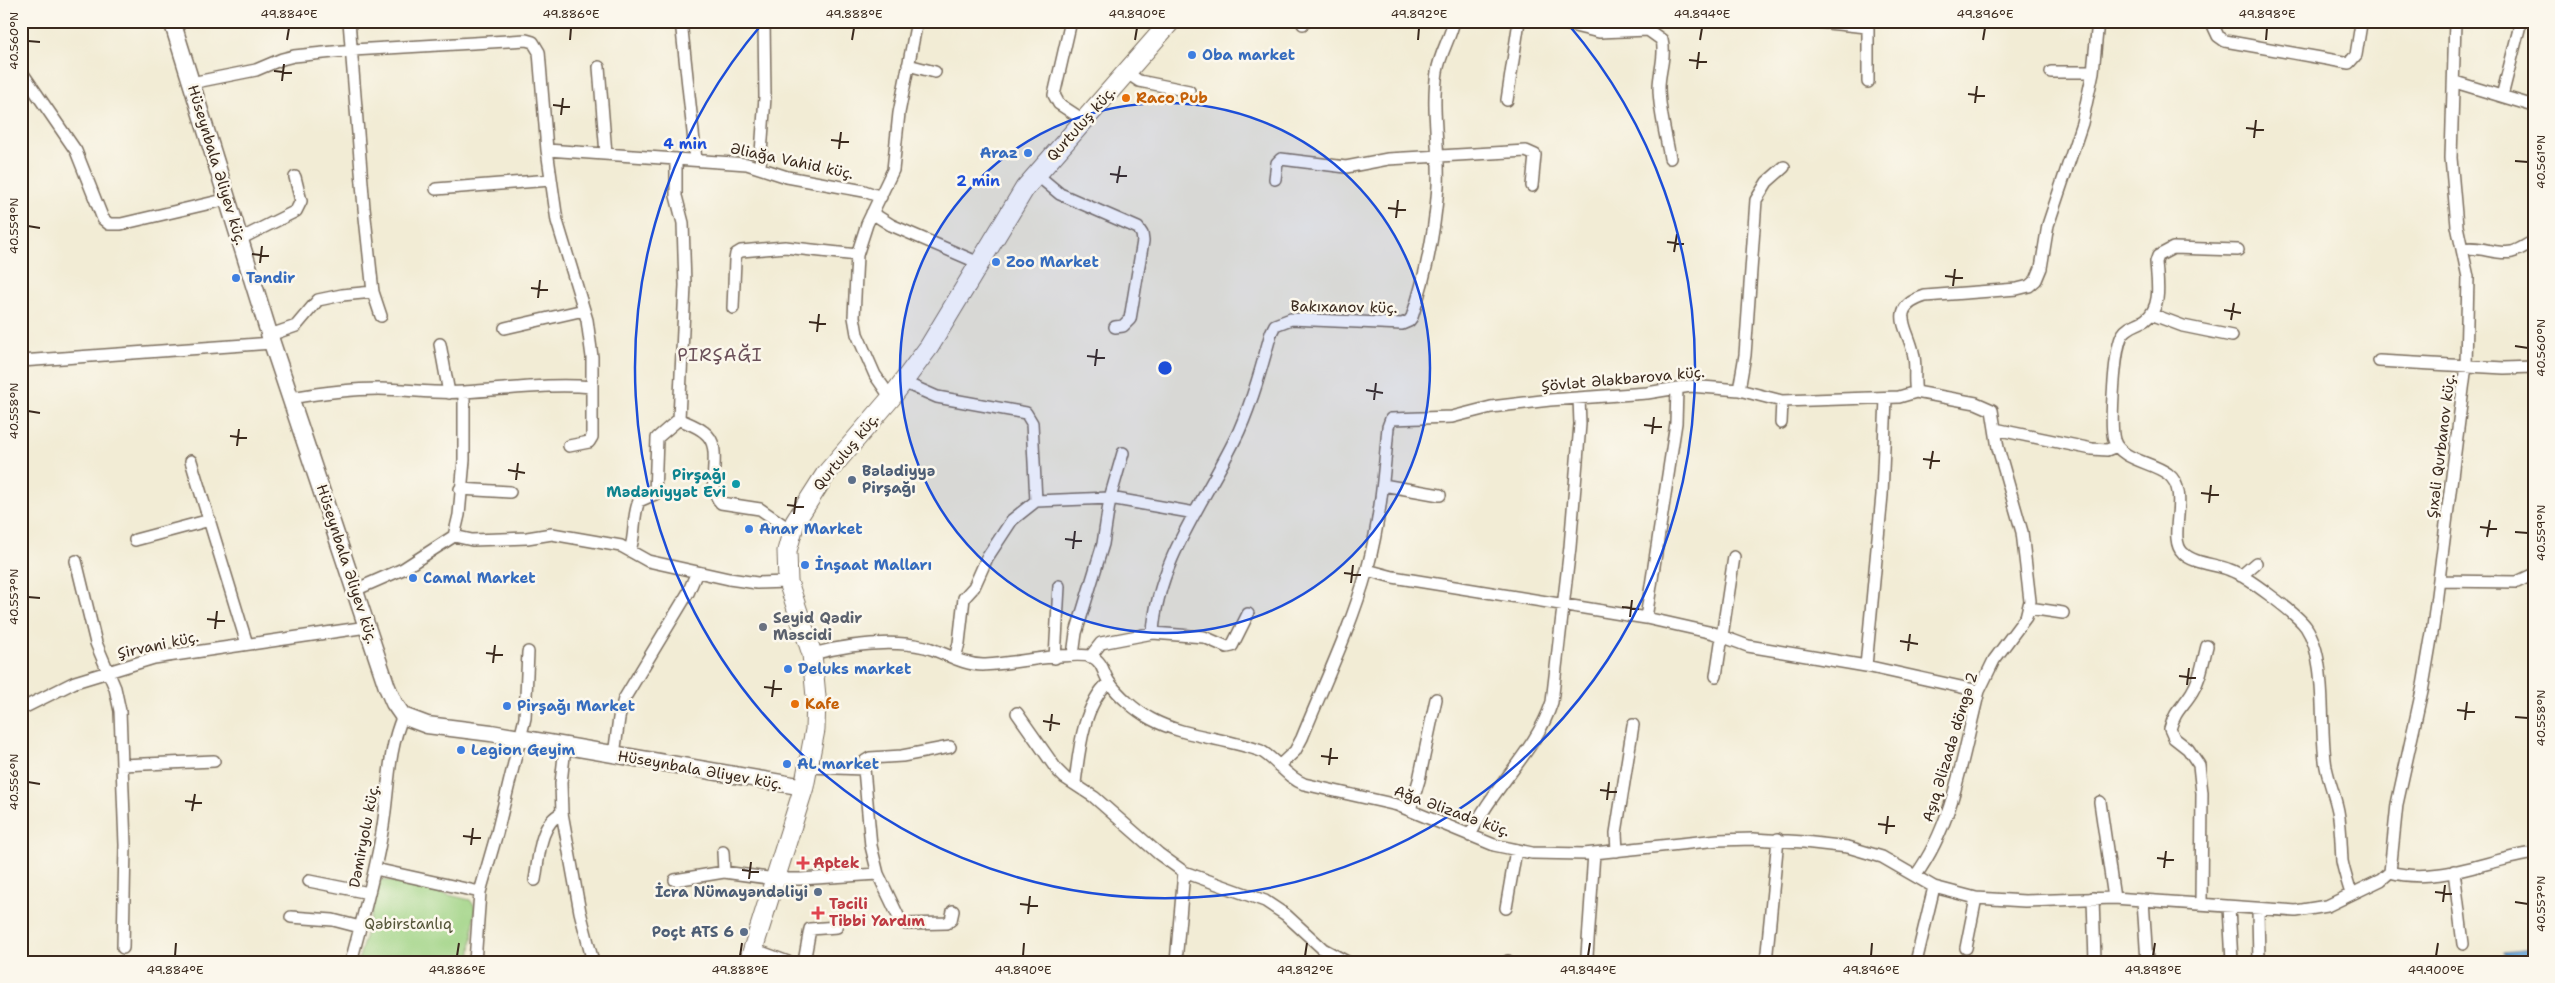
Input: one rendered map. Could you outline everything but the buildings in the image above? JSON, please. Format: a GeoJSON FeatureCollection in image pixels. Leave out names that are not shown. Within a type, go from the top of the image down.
{"type":"FeatureCollection","features":[{"type":"Feature","properties":{"kind":"main road","name":"Qurtuluş küç."},"geometry":{"type":"LineString","coordinates":[[751,955],[804,787],[809,767],[816,696],[812,654],[788,582],[787,551],[792,530],[799,515],[825,475],[891,398],[934,339],[1017,199],[1036,174],[1085,121],[1171,21]]}},
{"type":"Feature","properties":{"kind":"street","name":"Hüseynbala Əliyev küç."},"geometry":{"type":"LineString","coordinates":[[172,21],[271,339],[387,687],[394,703],[403,716],[427,725],[521,738],[804,787]]}},
{"type":"Feature","properties":{"kind":"street"},"geometry":{"type":"LineString","coordinates":[[350,21],[364,208],[373,292],[381,316]]}},
{"type":"Feature","properties":{"kind":"street"},"geometry":{"type":"LineString","coordinates":[[615,22],[622,21]]}},
{"type":"Feature","properties":{"kind":"street"},"geometry":{"type":"LineString","coordinates":[[681,21],[696,160]]}},
{"type":"Feature","properties":{"kind":"street"},"geometry":{"type":"LineString","coordinates":[[760,167],[765,96],[764,21]]}},
{"type":"Feature","properties":{"kind":"street"},"geometry":{"type":"LineString","coordinates":[[891,398],[875,375],[857,334],[854,317],[857,255],[872,214],[889,182],[894,163],[899,113],[917,21]]}},
{"type":"Feature","properties":{"kind":"street"},"geometry":{"type":"LineString","coordinates":[[1071,21],[1054,94],[1059,104],[1085,121]]}},
{"type":"Feature","properties":{"kind":"street","name":"Bakıxanov küç."},"geometry":{"type":"LineString","coordinates":[[1153,633],[1158,592],[1195,514],[1238,431],[1255,392],[1271,333],[1275,325],[1291,319],[1402,324],[1409,321],[1425,272],[1434,222],[1438,185],[1436,155],[1437,72],[1441,52],[1454,21]]}},
{"type":"Feature","properties":{"kind":"street"},"geometry":{"type":"LineString","coordinates":[[1507,100],[1519,21]]}},
{"type":"Feature","properties":{"kind":"street"},"geometry":{"type":"LineString","coordinates":[[1554,21],[1599,32],[1648,30],[1662,40],[1664,47],[1659,86],[1660,103],[1670,158]]}},
{"type":"Feature","properties":{"kind":"street"},"geometry":{"type":"LineString","coordinates":[[2063,613],[2029,608],[2025,551],[1995,429],[1994,416],[1988,407],[1919,393],[1913,350],[1903,326],[1902,317],[1907,306],[1914,300],[1925,296],[2017,289],[2029,286],[2036,280],[2041,268],[2048,225],[2075,150],[2093,72],[2098,21]]}},
{"type":"Feature","properties":{"kind":"street"},"geometry":{"type":"LineString","coordinates":[[2211,21],[2218,36],[2225,41],[2348,63],[2356,55],[2361,24]]}},
{"type":"Feature","properties":{"kind":"street","name":"Şıxəli Qurbanov küç."},"geometry":{"type":"LineString","coordinates":[[2390,872],[2397,804],[2423,686],[2439,581],[2466,365],[2468,286],[2452,193],[2451,158],[2455,82],[2455,21]]}},
{"type":"Feature","properties":{"kind":"street"},"geometry":{"type":"LineString","coordinates":[[1818,22],[1868,24],[1868,82]]}},
{"type":"Feature","properties":{"kind":"street"},"geometry":{"type":"LineString","coordinates":[[2502,96],[2519,29]]}},
{"type":"Feature","properties":{"kind":"street"},"geometry":{"type":"LineString","coordinates":[[191,83],[256,70],[288,58],[353,50],[508,40],[533,42],[539,52],[547,150],[561,242],[584,310],[592,357],[592,437],[589,442],[569,446]]}},
{"type":"Feature","properties":{"kind":"street"},"geometry":{"type":"LineString","coordinates":[[908,65],[935,72]]}},
{"type":"Feature","properties":{"kind":"street"},"geometry":{"type":"LineString","coordinates":[[599,67],[606,154]]}},
{"type":"Feature","properties":{"kind":"street"},"geometry":{"type":"LineString","coordinates":[[21,71],[76,152],[103,220],[109,224],[120,224],[228,199]]}},
{"type":"Feature","properties":{"kind":"street"},"geometry":{"type":"LineString","coordinates":[[2051,72],[2093,72]]}},
{"type":"Feature","properties":{"kind":"street"},"geometry":{"type":"LineString","coordinates":[[1127,73],[1139,81],[1190,91]]}},
{"type":"Feature","properties":{"kind":"street"},"geometry":{"type":"LineString","coordinates":[[2455,82],[2534,106]]}},
{"type":"Feature","properties":{"kind":"street","name":"Əliağa Vahid küç."},"geometry":{"type":"LineString","coordinates":[[547,150],[735,162],[760,167],[787,177],[864,191],[881,197]]}},
{"type":"Feature","properties":{"kind":"street"},"geometry":{"type":"LineString","coordinates":[[1275,179],[1277,163],[1281,159],[1346,167],[1388,159],[1436,155],[1532,152],[1536,160],[1532,186]]}},
{"type":"Feature","properties":{"kind":"street"},"geometry":{"type":"LineString","coordinates":[[630,550],[635,532],[635,511],[639,501],[655,494],[657,438],[679,419],[685,285],[683,223],[676,196],[676,159]]}},
{"type":"Feature","properties":{"kind":"street"},"geometry":{"type":"LineString","coordinates":[[1739,390],[1745,355],[1756,200],[1767,182],[1784,167]]}},
{"type":"Feature","properties":{"kind":"street"},"geometry":{"type":"LineString","coordinates":[[1036,174],[1060,194],[1138,228],[1142,234],[1143,241],[1130,319],[1127,323],[1114,327]]}},
{"type":"Feature","properties":{"kind":"street"},"geometry":{"type":"LineString","coordinates":[[240,238],[296,211],[301,201],[295,178]]}},
{"type":"Feature","properties":{"kind":"street"},"geometry":{"type":"LineString","coordinates":[[436,189],[551,180]]}},
{"type":"Feature","properties":{"kind":"street"},"geometry":{"type":"LineString","coordinates":[[872,214],[890,225],[979,263]]}},
{"type":"Feature","properties":{"kind":"street"},"geometry":{"type":"LineString","coordinates":[[2463,249],[2477,248],[2506,253],[2519,250],[2534,241]]}},
{"type":"Feature","properties":{"kind":"street"},"geometry":{"type":"LineString","coordinates":[[734,308],[735,260],[736,254],[741,251],[786,247],[857,255]]}},
{"type":"Feature","properties":{"kind":"street"},"geometry":{"type":"LineString","coordinates":[[2117,446],[2113,424],[2119,344],[2121,335],[2127,328],[2146,319],[2151,314],[2157,295],[2156,262],[2158,256],[2166,250],[2173,248],[2238,250]]}},
{"type":"Feature","properties":{"kind":"street"},"geometry":{"type":"LineString","coordinates":[[21,361],[271,339],[296,326],[318,300],[373,292]]}},
{"type":"Feature","properties":{"kind":"street"},"geometry":{"type":"LineString","coordinates":[[505,328],[584,310]]}},
{"type":"Feature","properties":{"kind":"street"},"geometry":{"type":"LineString","coordinates":[[2151,314],[2183,326],[2232,336]]}},
{"type":"Feature","properties":{"kind":"street"},"geometry":{"type":"LineString","coordinates":[[440,344],[449,393]]}},
{"type":"Feature","properties":{"kind":"street"},"geometry":{"type":"LineString","coordinates":[[2379,361],[2534,367]]}},
{"type":"Feature","properties":{"kind":"street"},"geometry":{"type":"LineString","coordinates":[[903,382],[937,398],[1026,413],[1032,423],[1036,501]]}},
{"type":"Feature","properties":{"kind":"street"},"geometry":{"type":"LineString","coordinates":[[291,398],[360,389],[449,393],[549,385],[592,387]]}},
{"type":"Feature","properties":{"kind":"street","name":"Şövlət Ələkbərova küç."},"geometry":{"type":"LineString","coordinates":[[1280,766],[1295,751],[1302,738],[1367,570],[1383,485],[1388,426],[1391,419],[1452,417],[1491,407],[1709,386],[1739,390],[1782,401],[1886,398],[1919,393]]}},
{"type":"Feature","properties":{"kind":"street"},"geometry":{"type":"LineString","coordinates":[[1646,618],[1676,423],[1677,389]]}},
{"type":"Feature","properties":{"kind":"street"},"geometry":{"type":"LineString","coordinates":[[355,590],[403,569],[454,536],[459,515],[464,460],[464,392]]}},
{"type":"Feature","properties":{"kind":"street"},"geometry":{"type":"LineString","coordinates":[[1470,836],[1484,808],[1546,721],[1552,702],[1564,606],[1576,480],[1579,398]]}},
{"type":"Feature","properties":{"kind":"street"},"geometry":{"type":"LineString","coordinates":[[1866,666],[1882,495],[1886,398]]}},
{"type":"Feature","properties":{"kind":"street"},"geometry":{"type":"LineString","coordinates":[[1781,423],[1782,401]]}},
{"type":"Feature","properties":{"kind":"street"},"geometry":{"type":"LineString","coordinates":[[679,419],[704,432],[712,442],[715,495],[721,503],[760,509],[792,530]]}},
{"type":"Feature","properties":{"kind":"street"},"geometry":{"type":"LineString","coordinates":[[1995,429],[2092,449],[2107,450],[2117,446]]}},
{"type":"Feature","properties":{"kind":"street"},"geometry":{"type":"LineString","coordinates":[[2117,446],[2168,474],[2174,481],[2179,498],[2178,542],[2181,552],[2188,557],[2223,567],[2241,576],[2288,610],[2306,627],[2315,648],[2326,767],[2338,813],[2343,863],[2352,894]]}},
{"type":"Feature","properties":{"kind":"street"},"geometry":{"type":"LineString","coordinates":[[1073,655],[1076,633],[1103,544],[1110,498],[1123,453]]}},
{"type":"Feature","properties":{"kind":"street"},"geometry":{"type":"LineString","coordinates":[[191,461],[247,644]]}},
{"type":"Feature","properties":{"kind":"street"},"geometry":{"type":"LineString","coordinates":[[1383,485],[1440,495]]}},
{"type":"Feature","properties":{"kind":"street"},"geometry":{"type":"LineString","coordinates":[[460,489],[510,492]]}},
{"type":"Feature","properties":{"kind":"street"},"geometry":{"type":"LineString","coordinates":[[955,658],[959,643],[964,598],[978,580],[987,558],[1012,520],[1036,501],[1110,498],[1195,514]]}},
{"type":"Feature","properties":{"kind":"street"},"geometry":{"type":"LineString","coordinates":[[135,540],[210,520]]}},
{"type":"Feature","properties":{"kind":"street"},"geometry":{"type":"LineString","coordinates":[[454,536],[472,540],[528,538],[552,534],[607,543],[630,550],[648,561],[745,582],[788,582]]}},
{"type":"Feature","properties":{"kind":"street"},"geometry":{"type":"LineString","coordinates":[[1716,676],[1734,557]]}},
{"type":"Feature","properties":{"kind":"street"},"geometry":{"type":"LineString","coordinates":[[76,561],[96,643],[115,688],[120,711],[125,845],[122,948]]}},
{"type":"Feature","properties":{"kind":"street"},"geometry":{"type":"LineString","coordinates":[[2241,576],[2256,563]]}},
{"type":"Feature","properties":{"kind":"street"},"geometry":{"type":"LineString","coordinates":[[1367,570],[1393,577],[1646,618],[1713,633],[1748,646],[1866,666],[1979,691]]}},
{"type":"Feature","properties":{"kind":"street"},"geometry":{"type":"LineString","coordinates":[[614,755],[619,718],[624,699],[684,599],[697,572]]}},
{"type":"Feature","properties":{"kind":"street"},"geometry":{"type":"LineString","coordinates":[[2439,581],[2517,582],[2534,574]]}},
{"type":"Feature","properties":{"kind":"street"},"geometry":{"type":"LineString","coordinates":[[1054,658],[1059,586]]}},
{"type":"Feature","properties":{"kind":"street","name":"Aşıq Əlizadə döngə 2"},"geometry":{"type":"LineString","coordinates":[[1916,876],[1934,846],[1948,809],[1979,691],[1986,674],[2026,617],[2029,608]]}},
{"type":"Feature","properties":{"kind":"street"},"geometry":{"type":"LineString","coordinates":[[812,654],[846,647],[890,644],[925,648],[982,665],[1073,655],[1090,657],[1101,643],[1153,633],[1204,637],[1227,647],[1232,646],[1248,614]]}},
{"type":"Feature","properties":{"kind":"street","name":"Şirvani küç."},"geometry":{"type":"LineString","coordinates":[[21,709],[55,690],[107,671],[175,654],[367,627]]}},
{"type":"Feature","properties":{"kind":"street"},"geometry":{"type":"LineString","coordinates":[[2202,903],[2202,793],[2199,765],[2188,749],[2174,738],[2170,729],[2174,714],[2192,692],[2199,677],[2207,646]]}},
{"type":"Feature","properties":{"kind":"street"},"geometry":{"type":"LineString","coordinates":[[474,962],[480,892],[525,718],[528,652]]}},
{"type":"Feature","properties":{"kind":"street","name":"Ağa Əlizadə küç."},"geometry":{"type":"LineString","coordinates":[[1090,657],[1101,665],[1109,682],[1138,710],[1152,719],[1171,727],[1255,748],[1271,756],[1295,781],[1410,810],[1470,836],[1516,850],[1556,854],[1594,853],[1718,840],[1778,839],[1833,845],[1866,852],[1897,864],[1934,887],[1976,898],[2025,901],[2114,898],[2202,903],[2258,910],[2316,909],[2380,880],[2390,872]]}},
{"type":"Feature","properties":{"kind":"street"},"geometry":{"type":"LineString","coordinates":[[1075,783],[1090,711],[1100,690],[1109,682]]}},
{"type":"Feature","properties":{"kind":"street"},"geometry":{"type":"LineString","coordinates":[[1410,810],[1419,780],[1436,700]]}},
{"type":"Feature","properties":{"kind":"street"},"geometry":{"type":"LineString","coordinates":[[1017,713],[1047,758],[1065,778],[1094,797],[1159,854],[1184,872],[1265,901],[1286,915],[1323,949],[1347,962]]}},
{"type":"Feature","properties":{"kind":"street","name":"Dəmiryolu küç."},"geometry":{"type":"LineString","coordinates":[[351,962],[375,869],[389,787],[394,743],[403,716]]}},
{"type":"Feature","properties":{"kind":"street"},"geometry":{"type":"LineString","coordinates":[[1617,851],[1616,834],[1633,725]]}},
{"type":"Feature","properties":{"kind":"street"},"geometry":{"type":"LineString","coordinates":[[950,746],[902,756],[870,758],[865,761],[864,769],[871,846],[878,874],[901,922],[906,924],[947,923],[951,920],[953,911]]}},
{"type":"Feature","properties":{"kind":"street"},"geometry":{"type":"LineString","coordinates":[[565,747],[561,783],[562,813],[580,912],[593,962]]}},
{"type":"Feature","properties":{"kind":"street"},"geometry":{"type":"LineString","coordinates":[[122,765],[214,761]]}},
{"type":"Feature","properties":{"kind":"street"},"geometry":{"type":"LineString","coordinates":[[809,767],[864,769]]}},
{"type":"Feature","properties":{"kind":"street"},"geometry":{"type":"LineString","coordinates":[[2100,802],[2114,898]]}},
{"type":"Feature","properties":{"kind":"street"},"geometry":{"type":"LineString","coordinates":[[534,880],[548,825],[554,816],[562,813]]}},
{"type":"Feature","properties":{"kind":"street"},"geometry":{"type":"LineString","coordinates":[[1766,962],[1778,839]]}},
{"type":"Feature","properties":{"kind":"street"},"geometry":{"type":"LineString","coordinates":[[1506,908],[1516,850]]}},
{"type":"Feature","properties":{"kind":"street"},"geometry":{"type":"LineString","coordinates":[[723,852],[724,872]]}},
{"type":"Feature","properties":{"kind":"street"},"geometry":{"type":"LineString","coordinates":[[1588,962],[1594,853]]}},
{"type":"Feature","properties":{"kind":"street"},"geometry":{"type":"LineString","coordinates":[[2390,872],[2406,876],[2420,876],[2454,871],[2534,853]]}},
{"type":"Feature","properties":{"kind":"street"},"geometry":{"type":"LineString","coordinates":[[375,869],[480,892]]}},
{"type":"Feature","properties":{"kind":"street"},"geometry":{"type":"LineString","coordinates":[[2454,871],[2463,944]]}},
{"type":"Feature","properties":{"kind":"street"},"geometry":{"type":"LineString","coordinates":[[675,880],[724,872],[775,879],[878,874]]}},
{"type":"Feature","properties":{"kind":"street"},"geometry":{"type":"LineString","coordinates":[[1176,962],[1184,872]]}},
{"type":"Feature","properties":{"kind":"street"},"geometry":{"type":"LineString","coordinates":[[309,881],[369,893]]}},
{"type":"Feature","properties":{"kind":"street"},"geometry":{"type":"LineString","coordinates":[[1917,958],[1934,887]]}},
{"type":"Feature","properties":{"kind":"street"},"geometry":{"type":"LineString","coordinates":[[1966,948],[1976,898]]}},
{"type":"Feature","properties":{"kind":"street"},"geometry":{"type":"LineString","coordinates":[[2093,898],[2095,962]]}},
{"type":"Feature","properties":{"kind":"street"},"geometry":{"type":"LineString","coordinates":[[2143,900],[2148,962]]}},
{"type":"Feature","properties":{"kind":"street"},"geometry":{"type":"LineString","coordinates":[[2229,907],[2232,962]]}},
{"type":"Feature","properties":{"kind":"street"},"geometry":{"type":"LineString","coordinates":[[2258,910],[2260,962]]}},
{"type":"Feature","properties":{"kind":"street"},"geometry":{"type":"LineString","coordinates":[[291,917],[333,920],[360,926]]}},
{"type":"Feature","properties":{"kind":"street"},"geometry":{"type":"LineString","coordinates":[[804,962],[810,929],[837,928]]}},
{"type":"Feature","properties":{"kind":"street"},"geometry":{"type":"LineString","coordinates":[[751,955],[788,962]]}},
{"type":"Feature","properties":{"kind":"green space","name":"Qəbirstanlıq"},"geometry":{"type":"Polygon","coordinates":[[[381,879],[470,900],[475,907],[470,962],[358,962],[381,879]]]}},
{"type":"Feature","properties":{"kind":"water"},"geometry":{"type":"Polygon","coordinates":[[[2534,949],[2534,962],[2514,962],[2502,952],[2534,949]]]}},
{"type":"Feature","properties":{"kind":"place","name":"Oba market"},"geometry":{"type":"Point","coordinates":[1192,55]}},
{"type":"Feature","properties":{"kind":"place","name":"Raco Pub"},"geometry":{"type":"Point","coordinates":[1126,98]}},
{"type":"Feature","properties":{"kind":"place","name":"Araz"},"geometry":{"type":"Point","coordinates":[1028,153]}},
{"type":"Feature","properties":{"kind":"place","name":"Zoo Market"},"geometry":{"type":"Point","coordinates":[996,262]}},
{"type":"Feature","properties":{"kind":"place","name":"Təndir"},"geometry":{"type":"Point","coordinates":[236,278]}},
{"type":"Feature","properties":{"kind":"place","name":"Bələdiyyə Pirşağı"},"geometry":{"type":"Point","coordinates":[852,480]}},
{"type":"Feature","properties":{"kind":"place","name":"Pirşağı Mədəniyyət Evi"},"geometry":{"type":"Point","coordinates":[736,484]}},
{"type":"Feature","properties":{"kind":"place","name":"Anar Market"},"geometry":{"type":"Point","coordinates":[749,529]}},
{"type":"Feature","properties":{"kind":"place","name":"İnşaat Malları"},"geometry":{"type":"Point","coordinates":[805,565]}},
{"type":"Feature","properties":{"kind":"place","name":"Camal Market"},"geometry":{"type":"Point","coordinates":[413,578]}},
{"type":"Feature","properties":{"kind":"place","name":"Seyid Qədir Məscidi"},"geometry":{"type":"Point","coordinates":[763,627]}},
{"type":"Feature","properties":{"kind":"place","name":"Deluks market"},"geometry":{"type":"Point","coordinates":[788,669]}},
{"type":"Feature","properties":{"kind":"place","name":"Kafe"},"geometry":{"type":"Point","coordinates":[795,704]}},
{"type":"Feature","properties":{"kind":"place","name":"Pirşağı Market"},"geometry":{"type":"Point","coordinates":[507,706]}},
{"type":"Feature","properties":{"kind":"place","name":"Legion Geyim"},"geometry":{"type":"Point","coordinates":[461,750]}},
{"type":"Feature","properties":{"kind":"place","name":"AL market"},"geometry":{"type":"Point","coordinates":[787,764]}},
{"type":"Feature","properties":{"kind":"place","name":"Aptek"},"geometry":{"type":"Point","coordinates":[803,863]}},
{"type":"Feature","properties":{"kind":"place","name":"İcra Nümayəndəliyi"},"geometry":{"type":"Point","coordinates":[818,892]}},
{"type":"Feature","properties":{"kind":"place","name":"Təcili Tibbi Yardım"},"geometry":{"type":"Point","coordinates":[818,913]}},
{"type":"Feature","properties":{"kind":"place","name":"Poçt ATS 6"},"geometry":{"type":"Point","coordinates":[744,932]}},
{"type":"Feature","properties":{"kind":"district","name":"PIRŞAĞI"},"geometry":{"type":"Point","coordinates":[720,355]}}]}
